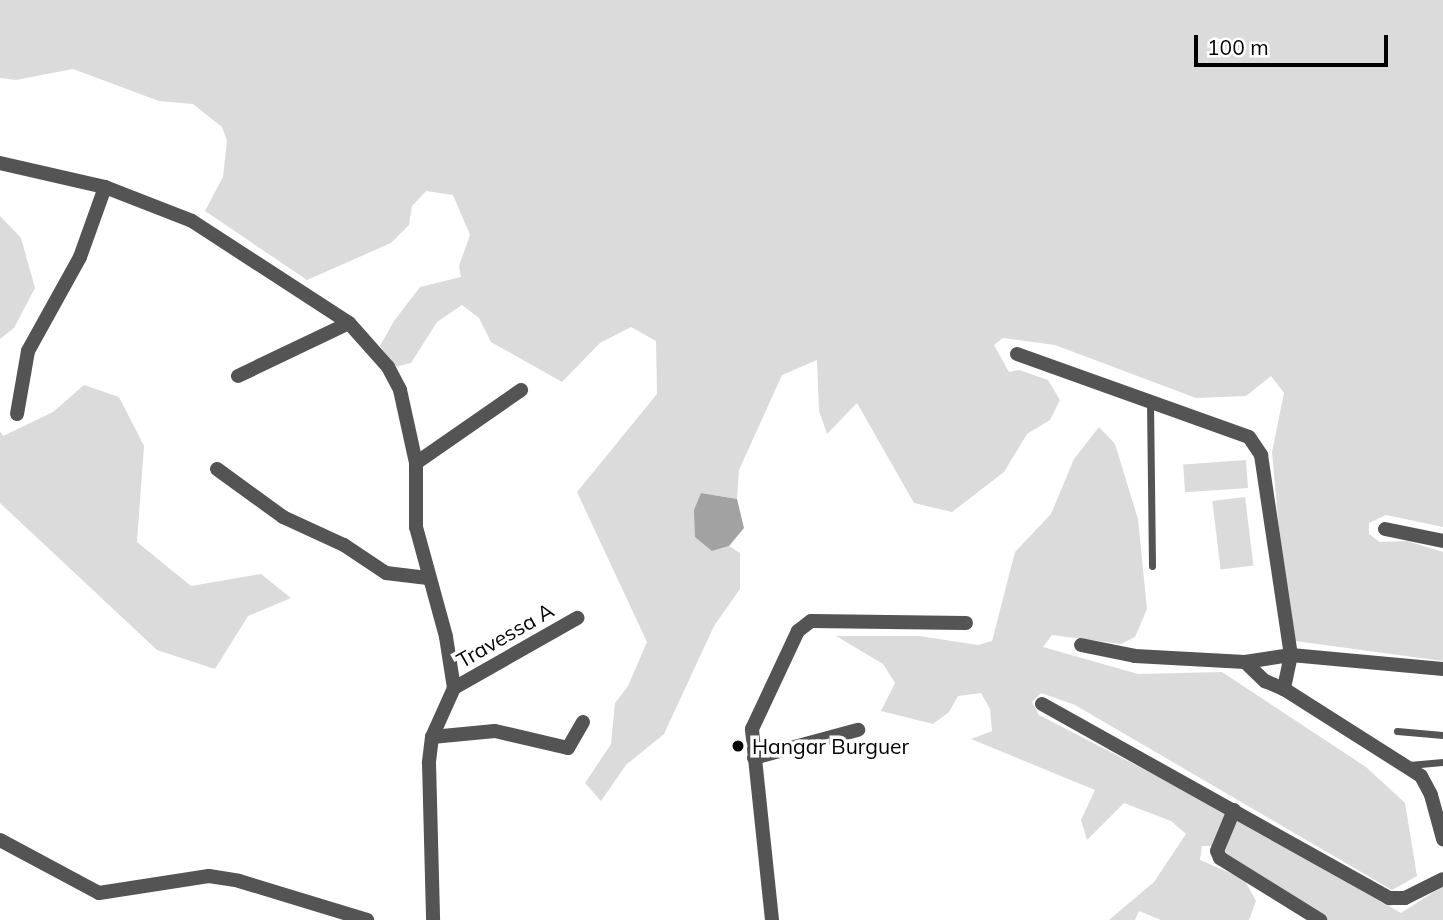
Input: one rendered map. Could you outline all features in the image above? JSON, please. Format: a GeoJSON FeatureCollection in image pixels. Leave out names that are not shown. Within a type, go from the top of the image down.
{"type":"FeatureCollection","features":[{"type":"Feature","properties":{"kind":"street"},"geometry":{"type":"LineString","coordinates":[[0,163],[105,187],[191,221],[349,323],[388,367],[400,390],[416,463],[416,527],[446,637],[454,688],[432,737],[429,763],[433,920]]}},
{"type":"Feature","properties":{"kind":"street"},"geometry":{"type":"LineString","coordinates":[[17,414],[28,351],[80,257],[105,187]]}},
{"type":"Feature","properties":{"kind":"street"},"geometry":{"type":"LineString","coordinates":[[238,376],[349,323]]}},
{"type":"Feature","properties":{"kind":"street"},"geometry":{"type":"LineString","coordinates":[[1017,354],[1249,437],[1261,455],[1290,654],[1284,689]]}},
{"type":"Feature","properties":{"kind":"street"},"geometry":{"type":"LineString","coordinates":[[416,463],[520,390]]}},
{"type":"Feature","properties":{"kind":"street"},"geometry":{"type":"LineString","coordinates":[[217,469],[283,517],[344,545],[386,573],[428,578]]}},
{"type":"Feature","properties":{"kind":"street"},"geometry":{"type":"LineString","coordinates":[[1385,529],[1443,541]]}},
{"type":"Feature","properties":{"kind":"street","name":"Travessa A"},"geometry":{"type":"LineString","coordinates":[[454,688],[577,618]]}},
{"type":"Feature","properties":{"kind":"street"},"geometry":{"type":"LineString","coordinates":[[772,920],[754,758],[755,715],[802,624],[861,619],[966,623]]}},
{"type":"Feature","properties":{"kind":"street"},"geometry":{"type":"LineString","coordinates":[[1082,645],[1135,656],[1245,662],[1290,654],[1443,669]]}},
{"type":"Feature","properties":{"kind":"street"},"geometry":{"type":"LineString","coordinates":[[1245,662],[1265,681],[1284,689],[1421,776],[1432,795],[1443,839]]}},
{"type":"Feature","properties":{"kind":"street"},"geometry":{"type":"LineString","coordinates":[[1042,704],[1389,898],[1405,898],[1443,878]]}},
{"type":"Feature","properties":{"kind":"street"},"geometry":{"type":"LineString","coordinates":[[432,737],[495,731],[568,748],[583,722]]}},
{"type":"Feature","properties":{"kind":"street"},"geometry":{"type":"LineString","coordinates":[[754,758],[858,730]]}},
{"type":"Feature","properties":{"kind":"street"},"geometry":{"type":"LineString","coordinates":[[1234,810],[1217,851],[1220,858],[1320,920]]}},
{"type":"Feature","properties":{"kind":"street"},"geometry":{"type":"LineString","coordinates":[[0,840],[99,893],[209,876],[239,880],[367,920]]}},
{"type":"Feature","properties":{"kind":"lane"},"geometry":{"type":"LineString","coordinates":[[1150,401],[1152,566]]}},
{"type":"Feature","properties":{"kind":"lane"},"geometry":{"type":"LineString","coordinates":[[1396,731],[1443,736]]}},
{"type":"Feature","properties":{"kind":"lane"},"geometry":{"type":"LineString","coordinates":[[1404,766],[1443,762]]}},
{"type":"Feature","properties":{"kind":"shaded area"},"geometry":{"type":"Polygon","coordinates":[[[0,0],[1443,0],[1443,527],[1386,515],[1369,523],[1369,534],[1380,542],[1407,541],[1443,552],[1443,661],[1295,641],[1288,630],[1272,452],[1284,393],[1271,376],[1246,396],[1196,398],[1055,345],[1003,338],[994,345],[1009,372],[1019,370],[1048,380],[1060,400],[1050,420],[1027,434],[1004,472],[952,512],[914,503],[857,403],[827,434],[819,411],[817,360],[782,375],[739,470],[737,499],[701,493],[712,551],[729,546],[740,553],[740,589],[714,626],[664,734],[626,765],[601,801],[585,783],[611,744],[615,703],[628,686],[647,642],[577,492],[657,394],[656,341],[631,327],[600,343],[562,382],[491,342],[479,318],[462,305],[437,322],[411,363],[395,367],[380,346],[394,321],[420,287],[461,277],[459,266],[470,235],[453,195],[426,191],[412,206],[409,225],[391,243],[307,280],[205,211],[223,177],[227,141],[222,127],[193,104],[159,101],[73,69],[16,80],[0,78],[0,0]]]}},
{"type":"Feature","properties":{"kind":"shaded area"},"geometry":{"type":"Polygon","coordinates":[[[0,216],[21,238],[35,288],[14,328],[0,339],[0,216]]]}},
{"type":"Feature","properties":{"kind":"shaded area"},"geometry":{"type":"Polygon","coordinates":[[[84,385],[119,397],[144,446],[137,542],[191,586],[261,574],[291,598],[248,616],[215,669],[157,650],[0,503],[0,431],[3,436],[53,412],[84,385]]]}},
{"type":"Feature","properties":{"kind":"shaded area"},"geometry":{"type":"Polygon","coordinates":[[[1099,427],[1115,444],[1138,519],[1147,609],[1135,637],[1121,644],[1052,635],[1043,647],[1138,674],[1222,672],[1366,767],[1405,803],[1417,876],[1392,890],[1075,705],[1041,693],[1032,702],[1039,715],[1184,790],[1401,913],[1443,886],[1443,920],[1316,920],[1215,846],[1202,846],[1200,860],[1244,879],[1256,901],[1249,920],[1161,920],[1139,911],[1135,920],[1109,920],[1154,882],[1186,834],[1171,821],[1124,803],[1087,840],[1081,820],[1095,790],[971,739],[992,731],[990,709],[981,693],[958,696],[949,712],[933,724],[881,711],[895,683],[883,664],[836,636],[919,636],[978,645],[992,641],[1015,552],[1051,514],[1074,459],[1099,427]]]}},
{"type":"Feature","properties":{"kind":"shaded area"},"geometry":{"type":"Polygon","coordinates":[[[1246,460],[1248,488],[1185,492],[1183,464],[1246,460]]]}},
{"type":"Feature","properties":{"kind":"shaded area"},"geometry":{"type":"Polygon","coordinates":[[[701,493],[737,499],[744,528],[729,546],[712,551],[695,537],[694,510],[701,493]]]}},
{"type":"Feature","properties":{"kind":"shaded area"},"geometry":{"type":"Polygon","coordinates":[[[1245,497],[1253,565],[1221,570],[1212,501],[1245,497]]]}},
{"type":"Feature","properties":{"kind":"place","name":"Hangar Burguer"},"geometry":{"type":"Point","coordinates":[738,746]}}]}
